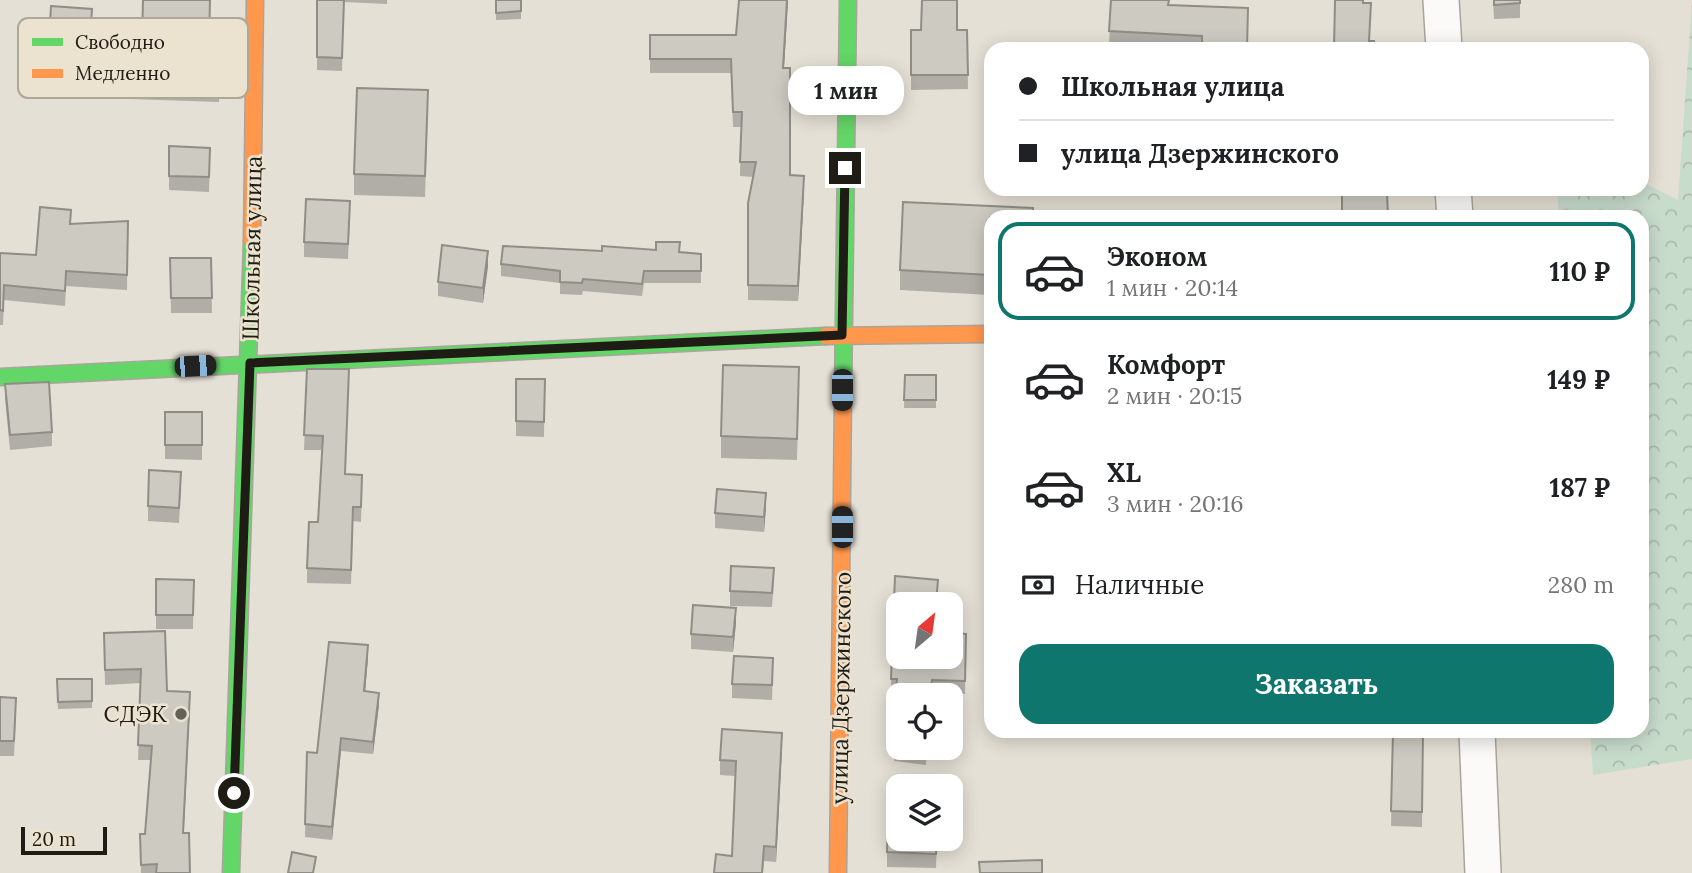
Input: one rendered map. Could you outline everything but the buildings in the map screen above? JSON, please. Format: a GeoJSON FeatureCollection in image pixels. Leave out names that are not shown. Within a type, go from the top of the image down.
{"type":"FeatureCollection","features":[{"type":"Feature","properties":{"kind":"street","name":"Школьная улица"},"geometry":{"type":"LineString","coordinates":[[231,873],[250,363],[255,0]]}},
{"type":"Feature","properties":{"kind":"street","name":"улица Дзержинского"},"geometry":{"type":"LineString","coordinates":[[838,873],[842,664],[842,335],[848,0]]}},
{"type":"Feature","properties":{"kind":"street"},"geometry":{"type":"LineString","coordinates":[[1441,0],[1444,42]]}},
{"type":"Feature","properties":{"kind":"street"},"geometry":{"type":"LineString","coordinates":[[0,377],[842,335],[984,334]]}},
{"type":"Feature","properties":{"kind":"street"},"geometry":{"type":"LineString","coordinates":[[1477,738],[1483,873]]}},
{"type":"Feature","properties":{"kind":"green space"},"geometry":{"type":"Polygon","coordinates":[[[1692,0],[1692,759],[1593,775],[1590,738],[1649,738],[1649,210],[1558,210],[1558,196],[1649,196],[1649,186],[1678,200],[1692,0]]]}},
{"type":"Feature","properties":{"kind":"traffic: fast"},"geometry":{"type":"LineString","coordinates":[[843,395],[848,0]]}},
{"type":"Feature","properties":{"kind":"traffic: fast"},"geometry":{"type":"LineString","coordinates":[[231,873],[252,241]]}},
{"type":"Feature","properties":{"kind":"traffic: fast"},"geometry":{"type":"LineString","coordinates":[[0,377],[826,336]]}},
{"type":"Feature","properties":{"kind":"traffic: slow"},"geometry":{"type":"LineString","coordinates":[[252,241],[255,0]]}},
{"type":"Feature","properties":{"kind":"traffic: slow"},"geometry":{"type":"LineString","coordinates":[[826,336],[984,334]]}},
{"type":"Feature","properties":{"kind":"traffic: slow"},"geometry":{"type":"LineString","coordinates":[[838,873],[843,395]]}},
{"type":"Feature","properties":{"kind":"place","name":"СДЭК"},"geometry":{"type":"Point","coordinates":[181,714]}},
{"type":"Feature","properties":{"kind":"route"},"geometry":{"type":"LineString","coordinates":[[234,793],[250,363],[842,335],[845,168]]}}]}
